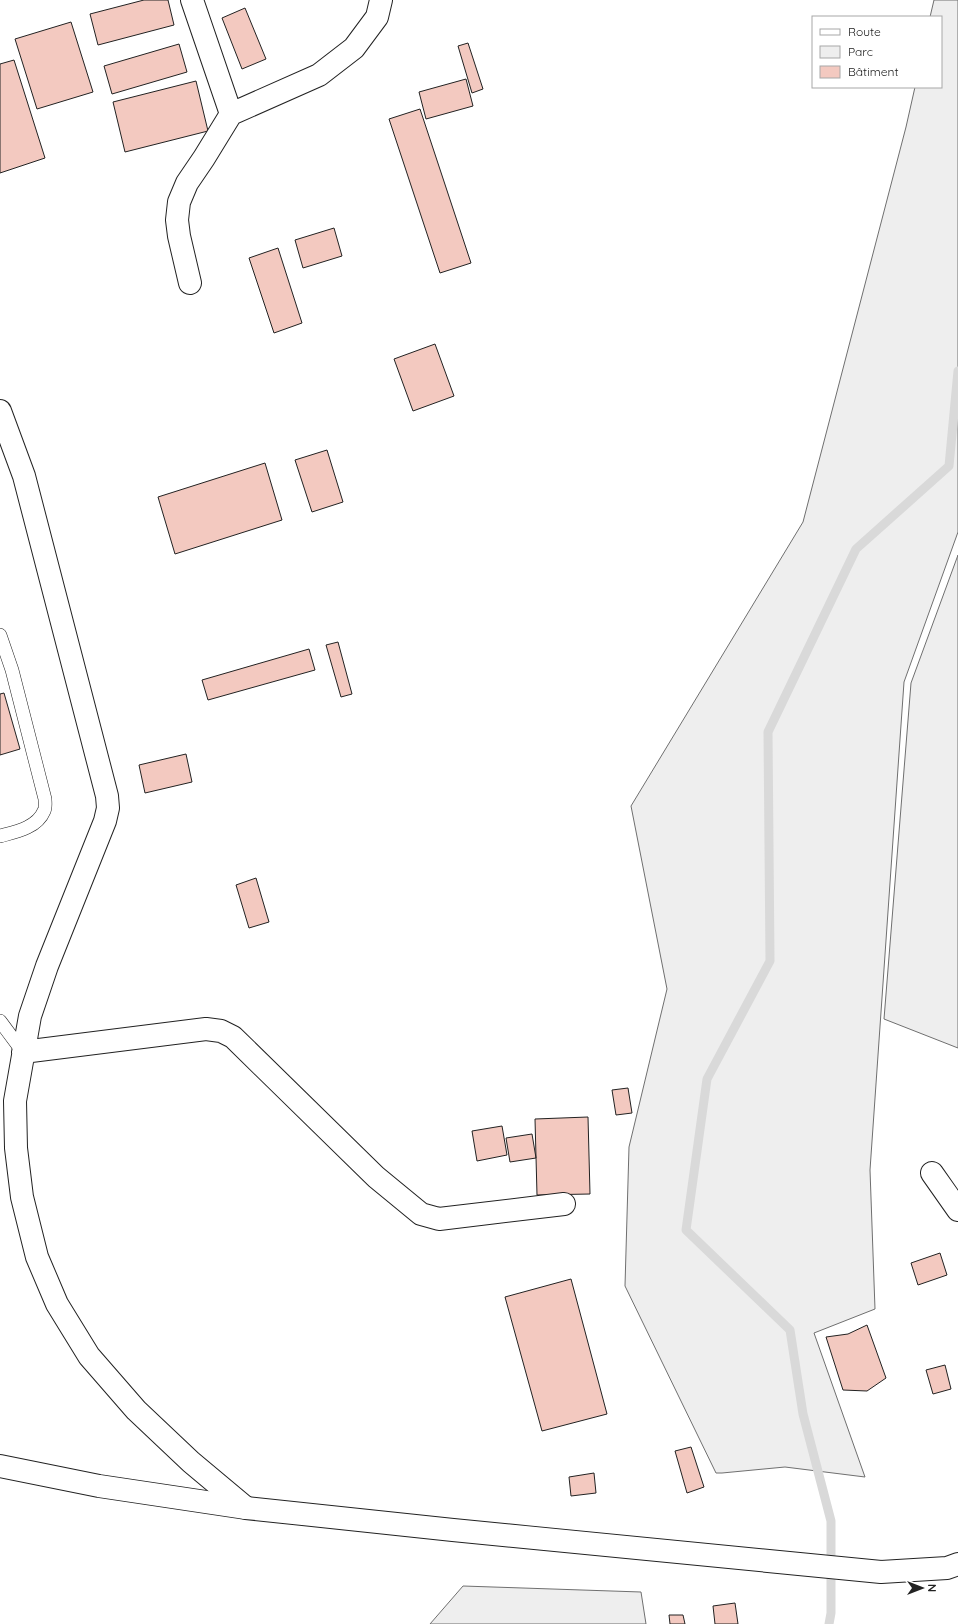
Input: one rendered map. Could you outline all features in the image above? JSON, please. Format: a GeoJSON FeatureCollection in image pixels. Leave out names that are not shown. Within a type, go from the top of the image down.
{"type":"FeatureCollection","features":[{"type":"Feature","properties":{"kind":"street"},"geometry":{"type":"LineString","coordinates":[[192,0],[231,114]]}},
{"type":"Feature","properties":{"kind":"street"},"geometry":{"type":"LineString","coordinates":[[190,283],[179,236],[177,220],[179,202],[187,183],[231,114],[319,75],[331,66],[354,48],[377,17],[381,0]]}},
{"type":"Feature","properties":{"kind":"street"},"geometry":{"type":"LineString","coordinates":[[0,411],[24,476],[105,788],[108,808],[96,847],[47,966],[30,1016],[15,1101],[16,1148],[22,1197],[37,1258],[57,1304],[89,1356],[136,1410],[191,1462],[246,1508]]}},
{"type":"Feature","properties":{"kind":"street"},"geometry":{"type":"LineString","coordinates":[[23,1052],[206,1029],[220,1031],[233,1037],[376,1177],[420,1214],[439,1219],[564,1204]]}},
{"type":"Feature","properties":{"kind":"street"},"geometry":{"type":"LineString","coordinates":[[932,1173],[958,1210]]}},
{"type":"Feature","properties":{"kind":"street"},"geometry":{"type":"LineString","coordinates":[[0,1466],[99,1486],[246,1508],[881,1572],[947,1568],[958,1564]]}},
{"type":"Feature","properties":{"kind":"lane"},"geometry":{"type":"LineString","coordinates":[[0,635],[12,670],[45,798],[45,811],[38,821],[22,830],[0,836]]}},
{"type":"Feature","properties":{"kind":"lane"},"geometry":{"type":"LineString","coordinates":[[0,1021],[23,1052]]}},
{"type":"Feature","properties":{"kind":"green space"},"geometry":{"type":"Polygon","coordinates":[[[934,0],[958,0],[958,532],[904,682],[870,1170],[875,1309],[814,1333],[865,1477],[785,1467],[716,1473],[625,1286],[629,1147],[667,989],[631,806],[803,522],[906,127],[915,88],[942,88],[942,16],[930,16],[934,0]]]}},
{"type":"Feature","properties":{"kind":"green space"},"geometry":{"type":"Polygon","coordinates":[[[958,555],[958,1048],[884,1019],[911,683],[958,555]]]}},
{"type":"Feature","properties":{"kind":"green space"},"geometry":{"type":"Polygon","coordinates":[[[463,1586],[641,1592],[646,1624],[430,1624],[463,1586]]]}},
{"type":"Feature","properties":{"kind":"building"},"geometry":{"type":"Polygon","coordinates":[[[144,0],[168,0],[174,25],[98,45],[90,14],[144,0]]]}},
{"type":"Feature","properties":{"kind":"building"},"geometry":{"type":"Polygon","coordinates":[[[245,8],[266,59],[242,69],[222,18],[245,8]]]}},
{"type":"Feature","properties":{"kind":"building"},"geometry":{"type":"Polygon","coordinates":[[[71,22],[93,92],[37,109],[15,39],[71,22]]]}},
{"type":"Feature","properties":{"kind":"building"},"geometry":{"type":"Polygon","coordinates":[[[468,43],[483,89],[472,93],[458,46],[468,43]]]}},
{"type":"Feature","properties":{"kind":"building"},"geometry":{"type":"Polygon","coordinates":[[[179,44],[187,72],[112,94],[104,66],[179,44]]]}},
{"type":"Feature","properties":{"kind":"building"},"geometry":{"type":"Polygon","coordinates":[[[14,60],[45,158],[0,173],[0,64],[14,60]]]}},
{"type":"Feature","properties":{"kind":"building"},"geometry":{"type":"Polygon","coordinates":[[[466,79],[473,106],[426,119],[419,92],[466,79]]]}},
{"type":"Feature","properties":{"kind":"building"},"geometry":{"type":"Polygon","coordinates":[[[196,81],[208,131],[125,152],[113,102],[196,81]]]}},
{"type":"Feature","properties":{"kind":"building"},"geometry":{"type":"Polygon","coordinates":[[[420,109],[471,263],[440,273],[389,119],[420,109]]]}},
{"type":"Feature","properties":{"kind":"building"},"geometry":{"type":"Polygon","coordinates":[[[334,228],[342,256],[303,268],[295,240],[334,228]]]}},
{"type":"Feature","properties":{"kind":"building"},"geometry":{"type":"Polygon","coordinates":[[[278,248],[302,323],[274,333],[249,258],[278,248]]]}},
{"type":"Feature","properties":{"kind":"building"},"geometry":{"type":"Polygon","coordinates":[[[435,344],[454,396],[413,411],[394,359],[435,344]]]}},
{"type":"Feature","properties":{"kind":"building"},"geometry":{"type":"Polygon","coordinates":[[[327,450],[343,502],[312,512],[295,460],[327,450]]]}},
{"type":"Feature","properties":{"kind":"building"},"geometry":{"type":"Polygon","coordinates":[[[265,463],[282,520],[175,554],[158,497],[265,463]]]}},
{"type":"Feature","properties":{"kind":"building"},"geometry":{"type":"Polygon","coordinates":[[[338,642],[352,694],[341,697],[326,645],[338,642]]]}},
{"type":"Feature","properties":{"kind":"building"},"geometry":{"type":"Polygon","coordinates":[[[309,649],[315,670],[208,700],[202,680],[309,649]]]}},
{"type":"Feature","properties":{"kind":"building"},"geometry":{"type":"Polygon","coordinates":[[[4,693],[20,749],[0,755],[0,694],[4,693]]]}},
{"type":"Feature","properties":{"kind":"building"},"geometry":{"type":"Polygon","coordinates":[[[186,754],[192,782],[145,793],[139,765],[186,754]]]}},
{"type":"Feature","properties":{"kind":"building"},"geometry":{"type":"Polygon","coordinates":[[[256,878],[269,922],[249,928],[236,885],[256,878]]]}},
{"type":"Feature","properties":{"kind":"building"},"geometry":{"type":"Polygon","coordinates":[[[628,1088],[632,1113],[616,1115],[612,1090],[628,1088]]]}},
{"type":"Feature","properties":{"kind":"building"},"geometry":{"type":"Polygon","coordinates":[[[588,1117],[590,1194],[537,1195],[535,1119],[588,1117]]]}},
{"type":"Feature","properties":{"kind":"building"},"geometry":{"type":"Polygon","coordinates":[[[502,1126],[507,1155],[477,1161],[472,1131],[502,1126]]]}},
{"type":"Feature","properties":{"kind":"building"},"geometry":{"type":"Polygon","coordinates":[[[532,1134],[536,1158],[510,1162],[506,1138],[532,1134]]]}},
{"type":"Feature","properties":{"kind":"building"},"geometry":{"type":"Polygon","coordinates":[[[940,1253],[947,1275],[918,1285],[911,1263],[940,1253]]]}},
{"type":"Feature","properties":{"kind":"building"},"geometry":{"type":"Polygon","coordinates":[[[571,1279],[607,1414],[542,1431],[505,1297],[571,1279]]]}},
{"type":"Feature","properties":{"kind":"building"},"geometry":{"type":"Polygon","coordinates":[[[867,1325],[886,1378],[867,1391],[843,1390],[826,1337],[848,1334],[867,1325]]]}},
{"type":"Feature","properties":{"kind":"building"},"geometry":{"type":"Polygon","coordinates":[[[945,1365],[951,1389],[933,1394],[926,1370],[945,1365]]]}},
{"type":"Feature","properties":{"kind":"building"},"geometry":{"type":"Polygon","coordinates":[[[691,1447],[704,1487],[687,1493],[675,1451],[691,1447]]]}},
{"type":"Feature","properties":{"kind":"building"},"geometry":{"type":"Polygon","coordinates":[[[594,1473],[596,1493],[571,1496],[569,1477],[594,1473]]]}},
{"type":"Feature","properties":{"kind":"building"},"geometry":{"type":"Polygon","coordinates":[[[735,1603],[738,1624],[715,1624],[713,1606],[735,1603]]]}},
{"type":"Feature","properties":{"kind":"building"},"geometry":{"type":"Polygon","coordinates":[[[669,1615],[683,1615],[685,1624],[670,1624],[669,1615]]]}},
{"type":"Feature","properties":{"kind":"waterway"},"geometry":{"type":"LineString","coordinates":[[829,1624],[831,1613],[831,1521],[803,1414],[790,1330],[686,1230],[707,1079],[770,961],[768,732],[856,549],[949,466],[958,371]]}}]}
